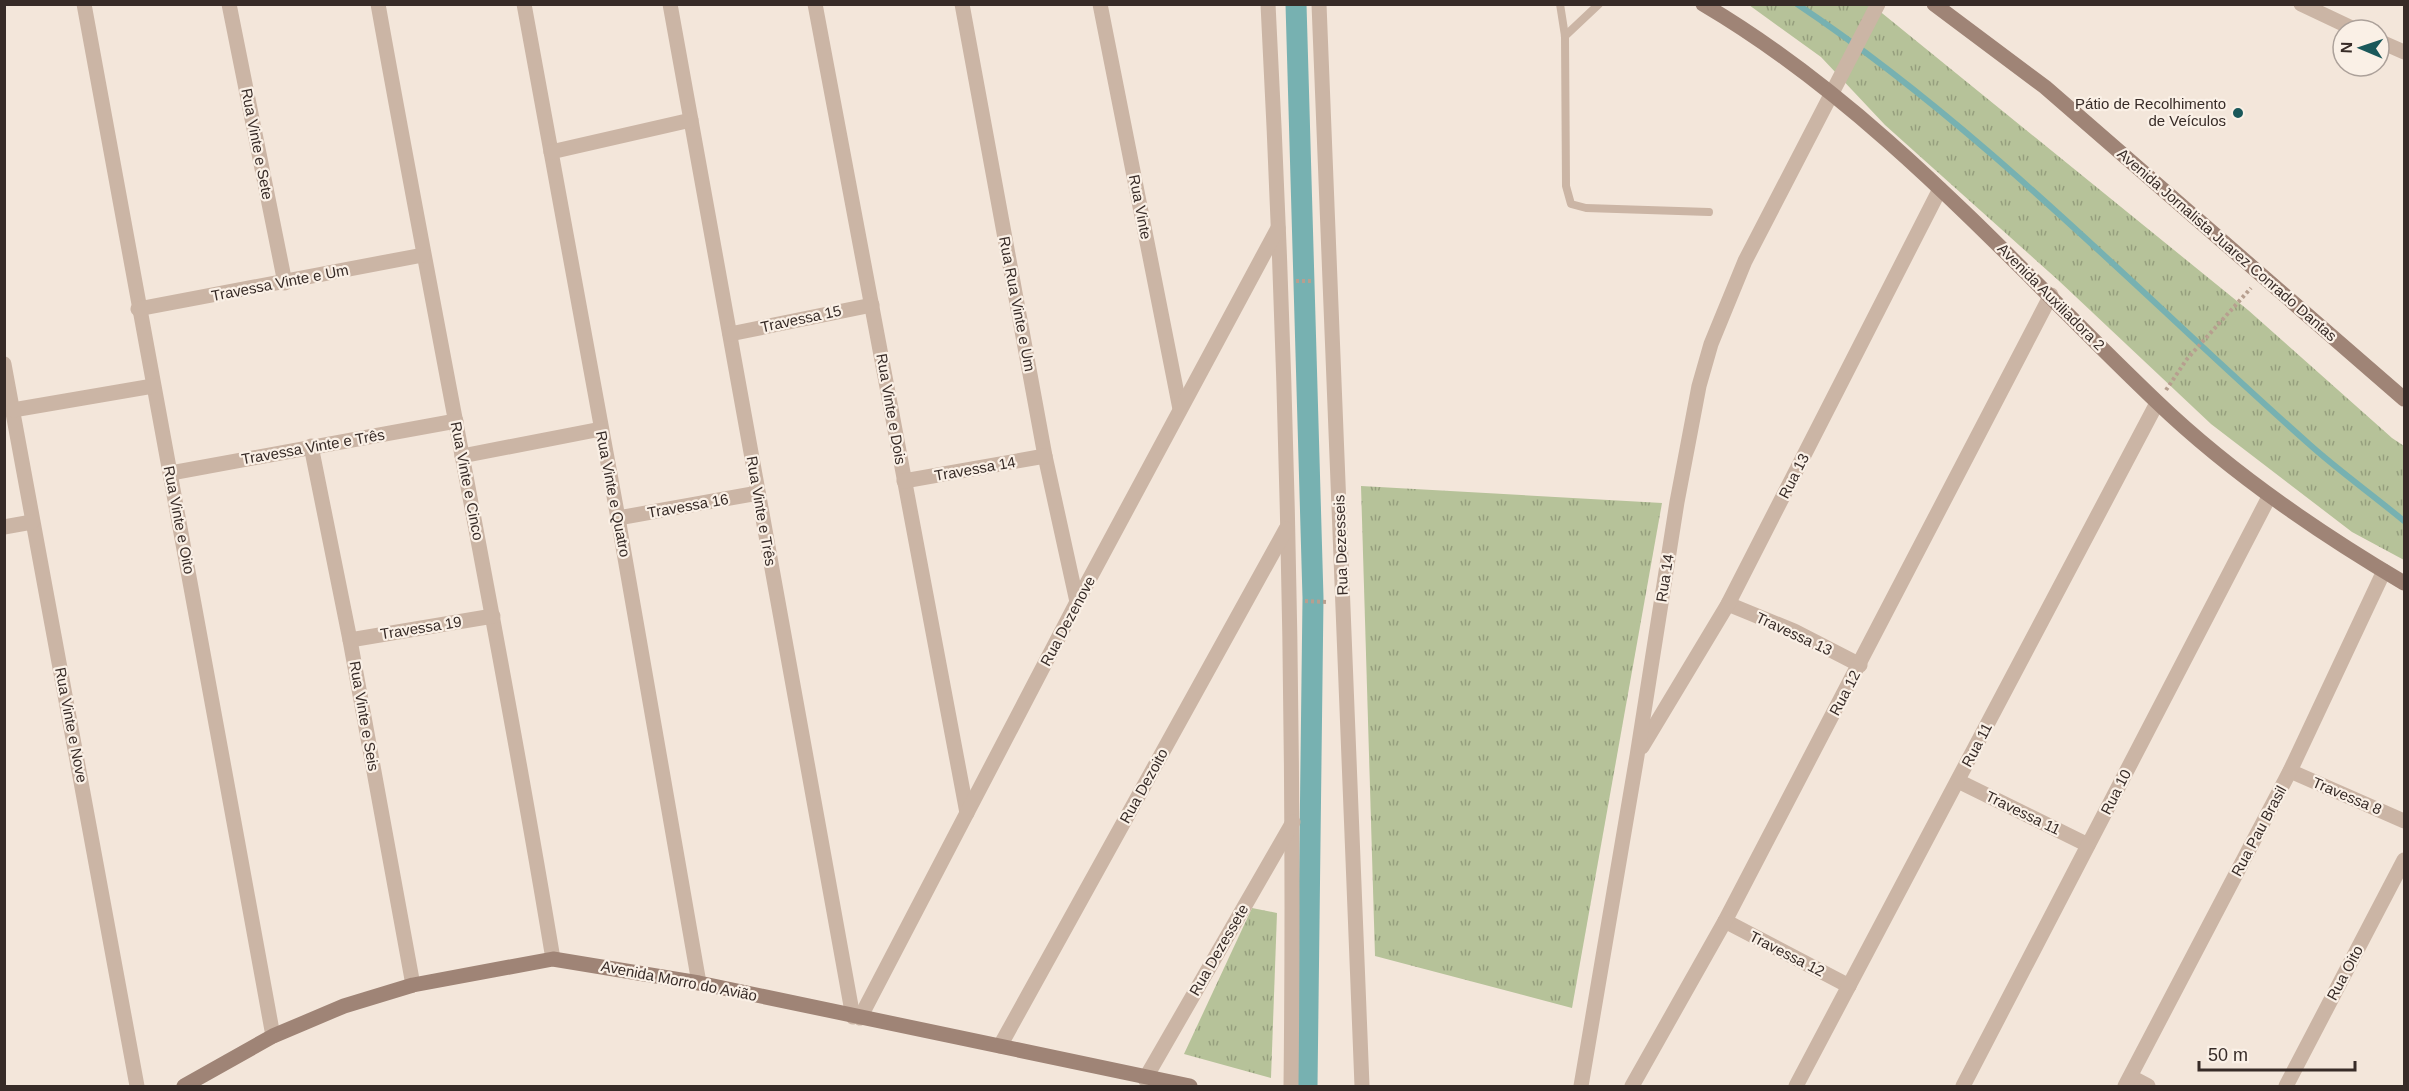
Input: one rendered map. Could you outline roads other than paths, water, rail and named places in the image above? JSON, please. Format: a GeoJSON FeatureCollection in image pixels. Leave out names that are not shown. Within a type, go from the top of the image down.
{"type":"FeatureCollection","features":[{"type":"Feature","properties":{"kind":"street","name":"Rua Vinte e Oito"},"geometry":{"type":"LineString","coordinates":[[84,4],[138,309],[171,473],[273,1035]]}},
{"type":"Feature","properties":{"kind":"street","name":"Rua Vinte e Sete"},"geometry":{"type":"LineString","coordinates":[[229,4],[285,283]]}},
{"type":"Feature","properties":{"kind":"street","name":"Rua Vinte e Cinco"},"geometry":{"type":"LineString","coordinates":[[378,4],[423,255],[493,616],[553,959]]}},
{"type":"Feature","properties":{"kind":"street","name":"Rua Vinte e Quatro"},"geometry":{"type":"LineString","coordinates":[[524,4],[618,518],[699,983]]}},
{"type":"Feature","properties":{"kind":"street","name":"Rua Vinte e Três"},"geometry":{"type":"LineString","coordinates":[[670,4],[758,493],[857,1018]]}},
{"type":"Feature","properties":{"kind":"street","name":"Rua Vinte e Dois"},"geometry":{"type":"LineString","coordinates":[[815,4],[967,813]]}},
{"type":"Feature","properties":{"kind":"street","name":"Rua Rua Vinte e Um"},"geometry":{"type":"LineString","coordinates":[[962,4],[1045,456],[1077,602]]}},
{"type":"Feature","properties":{"kind":"street","name":"Rua Vinte"},"geometry":{"type":"LineString","coordinates":[[1100,4],[1180,409]]}},
{"type":"Feature","properties":{"kind":"street"},"geometry":{"type":"LineString","coordinates":[[1269,4],[1280,226],[1294,821],[1291,1086]]}},
{"type":"Feature","properties":{"kind":"street","name":"Rua Dezesseis"},"geometry":{"type":"LineString","coordinates":[[1319,4],[1362,1086]]}},
{"type":"Feature","properties":{"kind":"street","name":"Avenida Auxiliadora 2"},"geometry":{"type":"LineString","coordinates":[[1703,4],[1773,48],[1832,94],[1940,189],[2051,295],[2157,403],[2269,497],[2404,583]]}},
{"type":"Feature","properties":{"kind":"street","name":"Rua 14"},"geometry":{"type":"LineString","coordinates":[[1581,1086],[1677,502],[1700,386],[1711,344],[1745,261],[1878,4]]}},
{"type":"Feature","properties":{"kind":"street","name":"Avenida Jornalista Juarez Conrado Dantas"},"geometry":{"type":"LineString","coordinates":[[1934,4],[2045,87],[2404,399]]}},
{"type":"Feature","properties":{"kind":"street"},"geometry":{"type":"LineString","coordinates":[[2301,4],[2331,18]]}},
{"type":"Feature","properties":{"kind":"street"},"geometry":{"type":"LineString","coordinates":[[552,152],[690,120]]}},
{"type":"Feature","properties":{"kind":"street","name":"Rua 13"},"geometry":{"type":"LineString","coordinates":[[1637,756],[1728,604],[1940,189]]}},
{"type":"Feature","properties":{"kind":"street","name":"Rua Dezenove"},"geometry":{"type":"LineString","coordinates":[[857,1018],[1180,409],[1280,226]]}},
{"type":"Feature","properties":{"kind":"street","name":"Travessa Vinte e Um"},"geometry":{"type":"LineString","coordinates":[[138,309],[285,283],[423,255]]}},
{"type":"Feature","properties":{"kind":"street","name":"Rua 12"},"geometry":{"type":"LineString","coordinates":[[1632,1086],[1725,921],[2051,295]]}},
{"type":"Feature","properties":{"kind":"street","name":"Travessa 15"},"geometry":{"type":"LineString","coordinates":[[730,334],[872,305]]}},
{"type":"Feature","properties":{"kind":"street","name":"Rua Vinte e Nove"},"geometry":{"type":"LineString","coordinates":[[4,364],[137,1086]]}},
{"type":"Feature","properties":{"kind":"street"},"geometry":{"type":"LineString","coordinates":[[13,410],[153,386]]}},
{"type":"Feature","properties":{"kind":"street","name":"Rua 11"},"geometry":{"type":"LineString","coordinates":[[1796,1086],[2157,403]]}},
{"type":"Feature","properties":{"kind":"street","name":"Travessa Vinte e Três"},"geometry":{"type":"LineString","coordinates":[[171,473],[311,446],[456,422]]}},
{"type":"Feature","properties":{"kind":"street"},"geometry":{"type":"LineString","coordinates":[[462,456],[601,429]]}},
{"type":"Feature","properties":{"kind":"street","name":"Rua Vinte e Seis"},"geometry":{"type":"LineString","coordinates":[[311,446],[350,640],[413,985]]}},
{"type":"Feature","properties":{"kind":"street","name":"Travessa 14"},"geometry":{"type":"LineString","coordinates":[[904,481],[1045,456]]}},
{"type":"Feature","properties":{"kind":"street","name":"Travessa 16"},"geometry":{"type":"LineString","coordinates":[[618,518],[758,493]]}},
{"type":"Feature","properties":{"kind":"street","name":"Rua 10"},"geometry":{"type":"LineString","coordinates":[[1963,1086],[2269,497]]}},
{"type":"Feature","properties":{"kind":"street"},"geometry":{"type":"LineString","coordinates":[[4,527],[32,522]]}},
{"type":"Feature","properties":{"kind":"street","name":"Rua Dezoito"},"geometry":{"type":"LineString","coordinates":[[1000,1046],[1287,527]]}},
{"type":"Feature","properties":{"kind":"street","name":"Rua Pau Brasil"},"geometry":{"type":"LineString","coordinates":[[2128,1082],[2290,771],[2385,571]]}},
{"type":"Feature","properties":{"kind":"street","name":"Travessa 13"},"geometry":{"type":"LineString","coordinates":[[1728,604],[1794,631],[1860,665]]}},
{"type":"Feature","properties":{"kind":"street","name":"Travessa 19"},"geometry":{"type":"LineString","coordinates":[[350,640],[493,616]]}},
{"type":"Feature","properties":{"kind":"street","name":"Travessa 8"},"geometry":{"type":"LineString","coordinates":[[2290,771],[2404,821]]}},
{"type":"Feature","properties":{"kind":"street","name":"Travessa 11"},"geometry":{"type":"LineString","coordinates":[[1958,781],[2088,845]]}},
{"type":"Feature","properties":{"kind":"street","name":"Rua Dezessete"},"geometry":{"type":"LineString","coordinates":[[1145,1079],[1294,821]]}},
{"type":"Feature","properties":{"kind":"street","name":"Rua Oito"},"geometry":{"type":"LineString","coordinates":[[2286,1086],[2404,860]]}},
{"type":"Feature","properties":{"kind":"street","name":"Travessa 12"},"geometry":{"type":"LineString","coordinates":[[1725,921],[1849,986]]}},
{"type":"Feature","properties":{"kind":"street","name":"Avenida Morro do Avião"},"geometry":{"type":"LineString","coordinates":[[184,1086],[273,1035],[344,1006],[413,985],[553,959],[699,983],[1145,1079],[1190,1086]]}},
{"type":"Feature","properties":{"kind":"street"},"geometry":{"type":"LineString","coordinates":[[2128,1082],[2148,1086]]}},
{"type":"Feature","properties":{"kind":"lane"},"geometry":{"type":"LineString","coordinates":[[1560,4],[1566,36],[1566,186],[1571,204],[1586,208],[1709,212]]}},
{"type":"Feature","properties":{"kind":"lane"},"geometry":{"type":"LineString","coordinates":[[1566,36],[1599,4]]}},
{"type":"Feature","properties":{"kind":"waterway"},"geometry":{"type":"LineString","coordinates":[[1296,4],[1313,598],[1307,1086]]}},
{"type":"Feature","properties":{"kind":"waterway"},"geometry":{"type":"LineString","coordinates":[[1797,4],[1866,53],[1997,159],[2309,444],[2404,521]]}},
{"type":"Feature","properties":{"kind":"place","name":"Pátio de Recolhimento de Veículos"},"geometry":{"type":"Point","coordinates":[2238,113]}}]}
